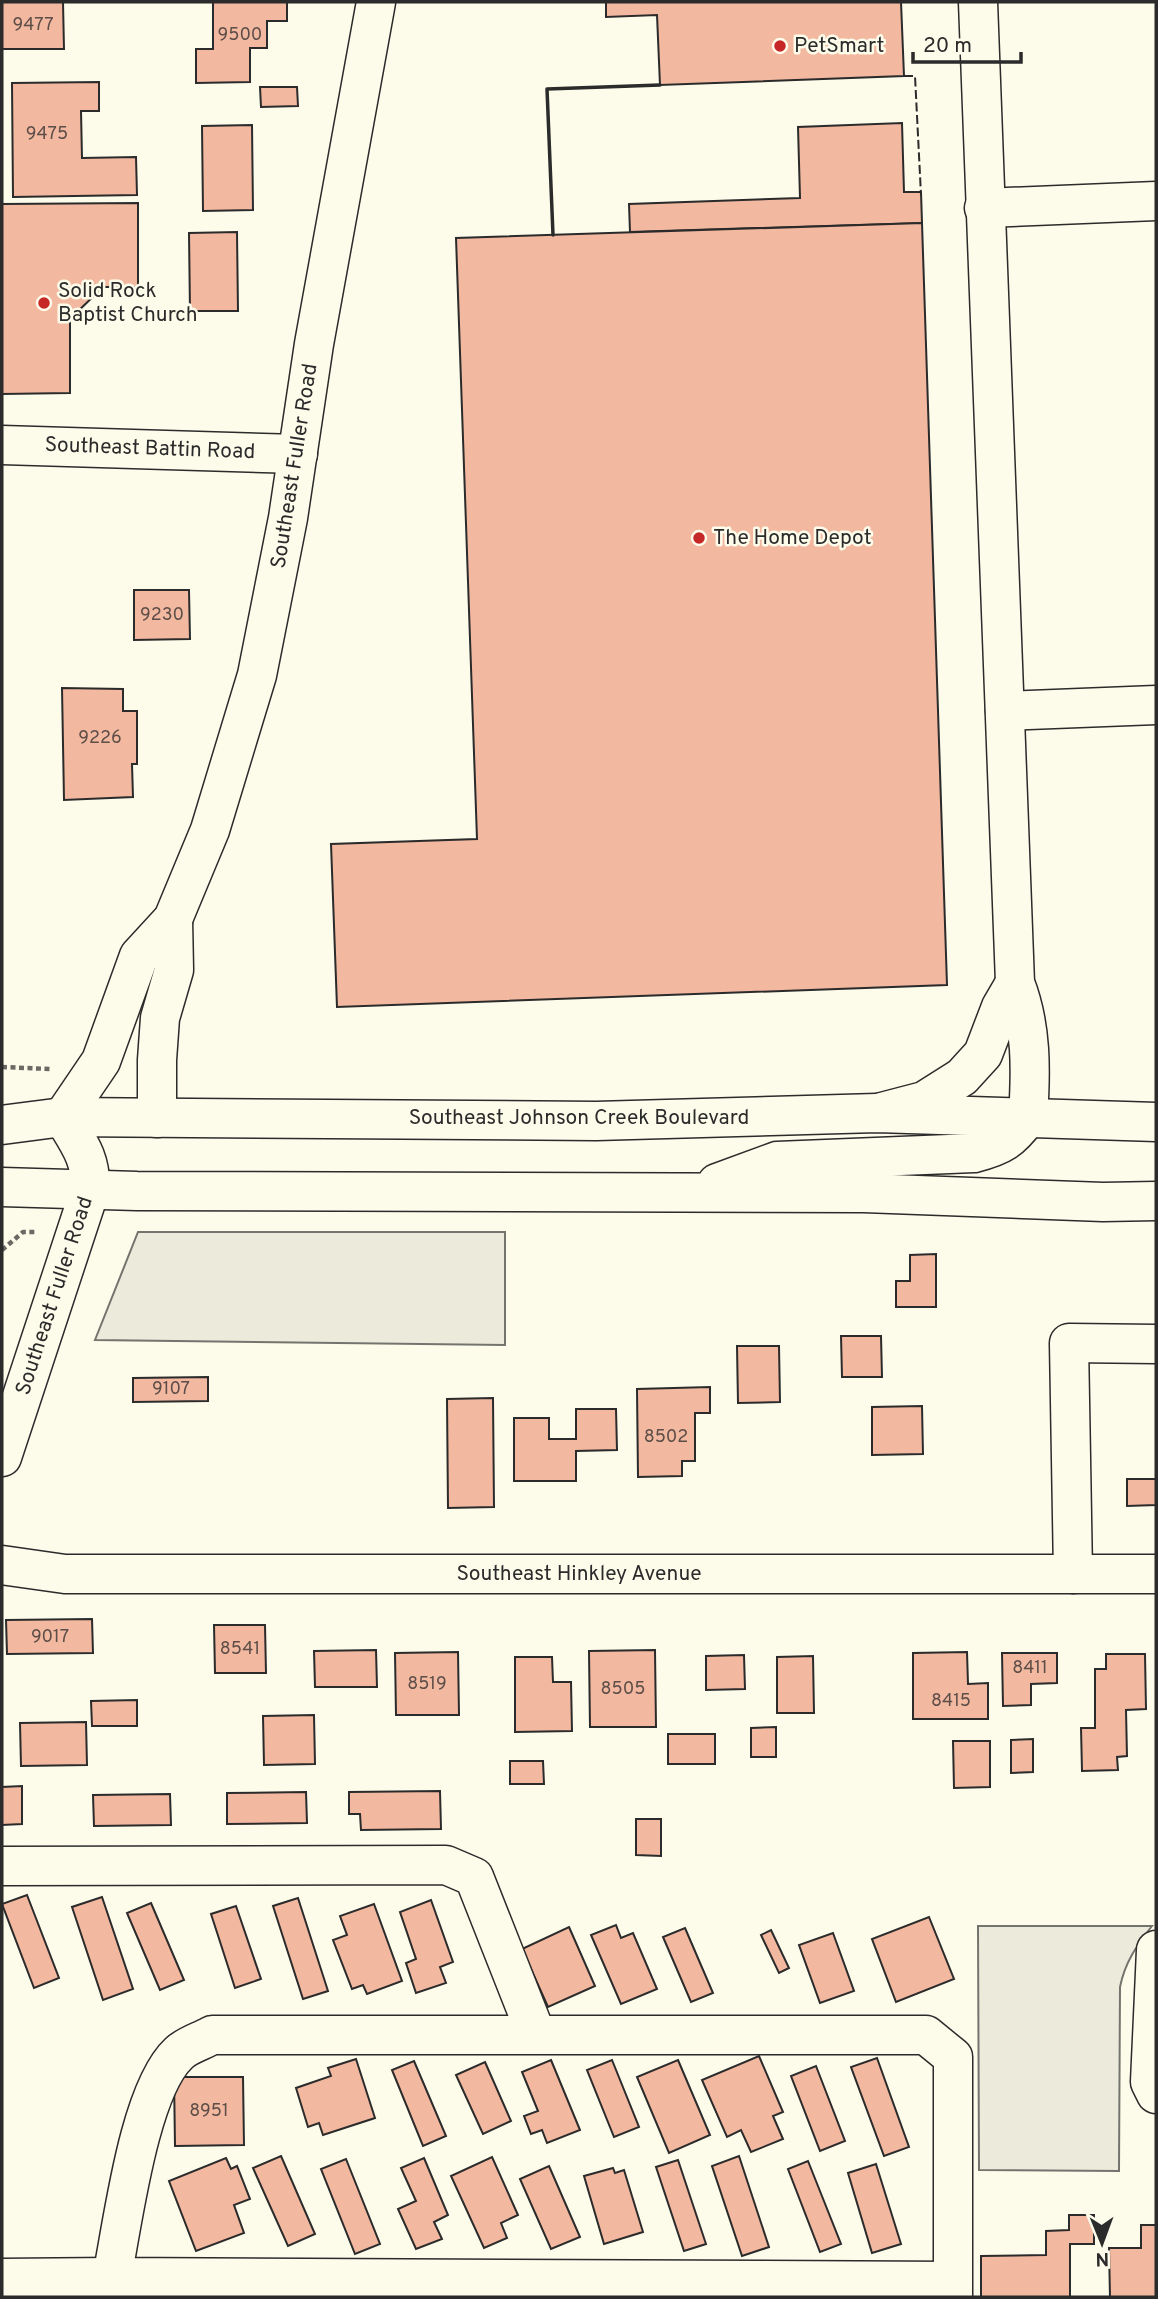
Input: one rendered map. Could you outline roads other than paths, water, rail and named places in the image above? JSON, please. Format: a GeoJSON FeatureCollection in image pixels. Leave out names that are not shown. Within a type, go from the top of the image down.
{"type":"FeatureCollection","features":[{"type":"Feature","properties":{"kind":"street","name":"Southeast Fuller Road"},"geometry":{"type":"LineString","coordinates":[[2,1457],[90,1189],[92,1173],[88,1161],[64,1117],[101,1061],[139,956],[173,919],[210,830],[257,676],[272,605],[314,344],[376,2]]}},
{"type":"Feature","properties":{"kind":"street"},"geometry":{"type":"LineString","coordinates":[[692,1192],[777,1161],[974,1153],[999,1147],[1015,1134],[1028,1117],[1031,1071],[1025,1007],[1015,983],[978,2]]}},
{"type":"Feature","properties":{"kind":"street"},"geometry":{"type":"LineString","coordinates":[[984,208],[1156,201]]}},
{"type":"Feature","properties":{"kind":"street","name":"Southeast Battin Road"},"geometry":{"type":"LineString","coordinates":[[2,445],[298,454]]}},
{"type":"Feature","properties":{"kind":"street"},"geometry":{"type":"LineString","coordinates":[[1004,711],[1156,705]]}},
{"type":"Feature","properties":{"kind":"street","name":"Southeast Fuller Road"},"geometry":{"type":"LineString","coordinates":[[157,1118],[160,1018],[174,970],[173,919]]}},
{"type":"Feature","properties":{"kind":"street"},"geometry":{"type":"LineString","coordinates":[[877,1114],[924,1101],[962,1077],[983,1054],[1001,1007],[1015,983]]}},
{"type":"Feature","properties":{"kind":"street","name":"Southeast Johnson Creek Boulevard"},"geometry":{"type":"LineString","coordinates":[[2,1125],[64,1117],[596,1121],[877,1114],[1156,1122]]}},
{"type":"Feature","properties":{"kind":"street"},"geometry":{"type":"LineString","coordinates":[[2,1187],[864,1194],[1102,1202],[1156,1201]]}},
{"type":"Feature","properties":{"kind":"street"},"geometry":{"type":"LineString","coordinates":[[1073,1574],[1069,1343],[1156,1344]]}},
{"type":"Feature","properties":{"kind":"street","name":"Southeast Hinkley Avenue"},"geometry":{"type":"LineString","coordinates":[[2,1565],[65,1574],[1156,1574]]}},
{"type":"Feature","properties":{"kind":"street"},"geometry":{"type":"LineString","coordinates":[[2,1866],[446,1865],[474,1877],[536,2034]]}},
{"type":"Feature","properties":{"kind":"street"},"geometry":{"type":"LineString","coordinates":[[1156,1950],[1154,2048],[1150,2082],[1156,2094]]}},
{"type":"Feature","properties":{"kind":"street"},"geometry":{"type":"LineString","coordinates":[[2,2278],[112,2277],[953,2289],[953,2057],[926,2035],[212,2035],[179,2052],[159,2080],[139,2140],[112,2277]]}},
{"type":"Feature","properties":{"kind":"place","name":"PetSmart"},"geometry":{"type":"Point","coordinates":[780,46]}},
{"type":"Feature","properties":{"kind":"place","name":"Solid Rock Baptist Church"},"geometry":{"type":"Point","coordinates":[44,303]}},
{"type":"Feature","properties":{"kind":"place","name":"The Home Depot"},"geometry":{"type":"Point","coordinates":[699,538]}}]}
